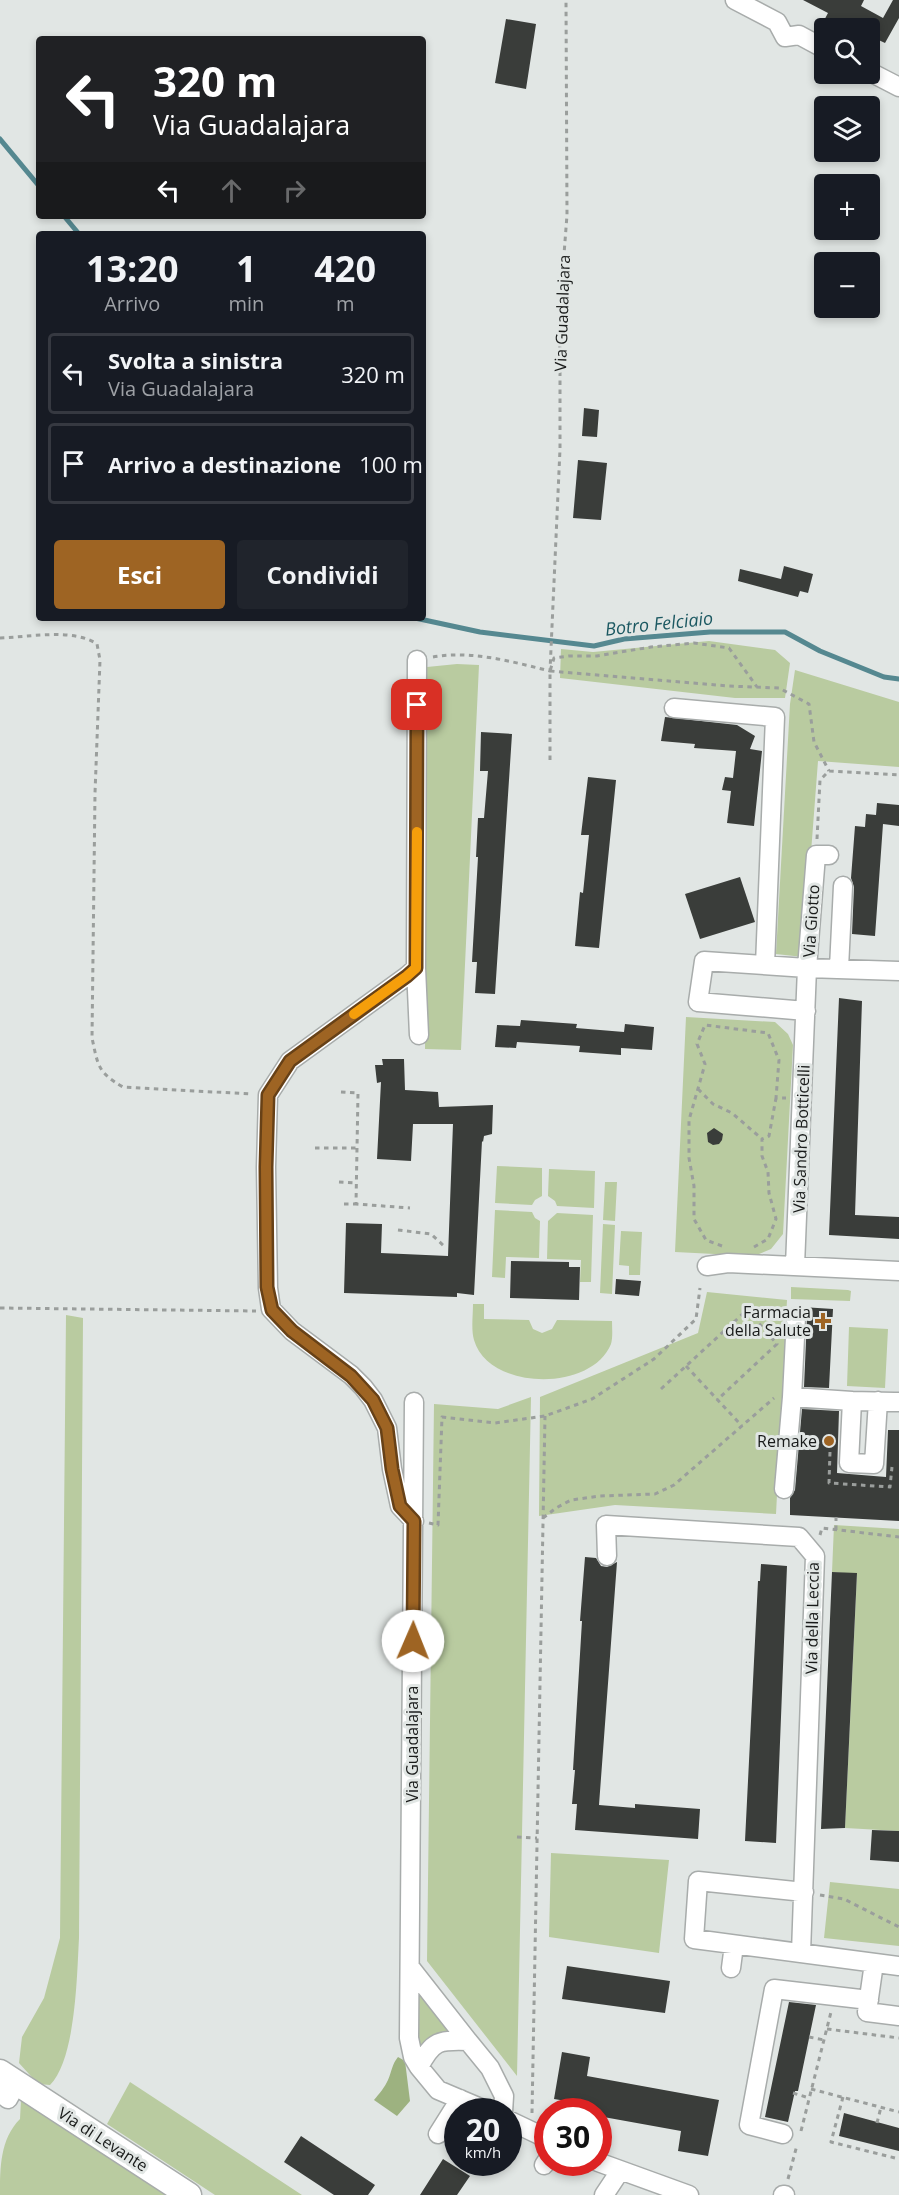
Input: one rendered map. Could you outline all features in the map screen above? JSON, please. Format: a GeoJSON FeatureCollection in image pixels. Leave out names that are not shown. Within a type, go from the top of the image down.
{"type":"FeatureCollection","features":[{"type":"Feature","properties":{"kind":"main road","name":"Via di Levante"},"geometry":{"type":"LineString","coordinates":[[6,2083],[189,2195]]}},
{"type":"Feature","properties":{"kind":"street"},"geometry":{"type":"LineString","coordinates":[[735,0],[766,10],[777,22],[785,37],[799,35],[814,43]]}},
{"type":"Feature","properties":{"kind":"street"},"geometry":{"type":"LineString","coordinates":[[880,77],[899,87]]}},
{"type":"Feature","properties":{"kind":"street"},"geometry":{"type":"LineString","coordinates":[[417,660],[416,968],[419,1035]]}},
{"type":"Feature","properties":{"kind":"street"},"geometry":{"type":"LineString","coordinates":[[674,708],[775,717],[765,965]]}},
{"type":"Feature","properties":{"kind":"street","name":"Via Giotto"},"geometry":{"type":"LineString","coordinates":[[821,852],[807,968],[899,971]]}},
{"type":"Feature","properties":{"kind":"street","name":"Via Giotto"},"geometry":{"type":"LineString","coordinates":[[839,968],[843,886]]}},
{"type":"Feature","properties":{"kind":"street"},"geometry":{"type":"LineString","coordinates":[[806,1011],[698,1002],[704,961],[807,968]]}},
{"type":"Feature","properties":{"kind":"street"},"geometry":{"type":"LineString","coordinates":[[414,1521],[400,1506],[392,1469],[387,1428],[373,1400],[351,1376],[292,1331],[272,1310],[267,1287],[266,1167],[268,1095],[290,1061],[416,968]]}},
{"type":"Feature","properties":{"kind":"street","name":"Via Sandro Botticelli"},"geometry":{"type":"LineString","coordinates":[[795,1266],[790,1098],[806,1011],[807,968]]}},
{"type":"Feature","properties":{"kind":"street"},"geometry":{"type":"LineString","coordinates":[[707,1266],[730,1256],[795,1266],[899,1270]]}},
{"type":"Feature","properties":{"kind":"street"},"geometry":{"type":"LineString","coordinates":[[784,1489],[796,1317]]}},
{"type":"Feature","properties":{"kind":"street"},"geometry":{"type":"LineString","coordinates":[[792,1396],[899,1402]]}},
{"type":"Feature","properties":{"kind":"street"},"geometry":{"type":"LineString","coordinates":[[852,1401],[849,1462],[874,1464],[878,1401]]}},
{"type":"Feature","properties":{"kind":"street","name":"Via Guadalajara"},"geometry":{"type":"LineString","coordinates":[[414,1402],[409,2038],[413,2057],[419,2067],[438,2090],[458,2098]]}},
{"type":"Feature","properties":{"kind":"street","name":"Via della Leccia"},"geometry":{"type":"LineString","coordinates":[[607,1556],[606,1525],[799,1537],[815,1556],[801,1953]]}},
{"type":"Feature","properties":{"kind":"street"},"geometry":{"type":"LineString","coordinates":[[804,1892],[698,1881],[694,1939],[899,1966]]}},
{"type":"Feature","properties":{"kind":"street"},"geometry":{"type":"LineString","coordinates":[[731,1968],[734,1945]]}},
{"type":"Feature","properties":{"kind":"street"},"geometry":{"type":"LineString","coordinates":[[874,1963],[867,2012],[899,2016]]}},
{"type":"Feature","properties":{"kind":"street"},"geometry":{"type":"LineString","coordinates":[[410,1967],[490,2068],[504,2098]]}},
{"type":"Feature","properties":{"kind":"street"},"geometry":{"type":"LineString","coordinates":[[783,2134],[749,2125],[774,1989],[869,2000]]}},
{"type":"Feature","properties":{"kind":"street"},"geometry":{"type":"LineString","coordinates":[[419,2067],[428,2049],[436,2043],[444,2040],[468,2041]]}},
{"type":"Feature","properties":{"kind":"street"},"geometry":{"type":"LineString","coordinates":[[438,2133],[444,2124]]}},
{"type":"Feature","properties":{"kind":"street"},"geometry":{"type":"LineString","coordinates":[[612,2168],[689,2195]]}},
{"type":"Feature","properties":{"kind":"street"},"geometry":{"type":"LineString","coordinates":[[604,2195],[620,2171]]}},
{"type":"Feature","properties":{"kind":"path","name":"Via Guadalajara"},"geometry":{"type":"LineString","coordinates":[[550,671],[549,653],[552,646],[560,449],[560,307],[567,215],[566,0]]}},
{"type":"Feature","properties":{"kind":"path"},"geometry":{"type":"LineString","coordinates":[[0,638],[67,635],[87,638],[97,644],[100,660],[95,793],[92,1038],[98,1067],[109,1079],[123,1087],[268,1095]]}},
{"type":"Feature","properties":{"kind":"path"},"geometry":{"type":"LineString","coordinates":[[550,760],[550,671],[554,658],[597,656],[651,646],[694,643],[729,648],[757,687]]}},
{"type":"Feature","properties":{"kind":"path"},"geometry":{"type":"LineString","coordinates":[[417,660],[449,654],[506,660],[550,671],[779,688],[808,704],[814,742],[829,771]]}},
{"type":"Feature","properties":{"kind":"path"},"geometry":{"type":"LineString","coordinates":[[821,852],[820,780],[829,771],[899,775]]}},
{"type":"Feature","properties":{"kind":"path"},"geometry":{"type":"LineString","coordinates":[[730,1256],[706,1240],[694,1219],[694,1186],[689,1158],[688,1120],[705,1064],[697,1044],[705,1024],[768,1033],[790,1098],[769,1136],[762,1139]]}},
{"type":"Feature","properties":{"kind":"path"},"geometry":{"type":"LineString","coordinates":[[697,1089],[712,1104],[732,1113],[762,1139],[762,1156],[768,1172],[769,1193],[776,1219],[768,1239],[750,1250]]}},
{"type":"Feature","properties":{"kind":"path"},"geometry":{"type":"LineString","coordinates":[[340,1092],[358,1093],[356,1204]]}},
{"type":"Feature","properties":{"kind":"path"},"geometry":{"type":"LineString","coordinates":[[315,1148],[357,1148]]}},
{"type":"Feature","properties":{"kind":"path"},"geometry":{"type":"LineString","coordinates":[[339,1182],[357,1183]]}},
{"type":"Feature","properties":{"kind":"path"},"geometry":{"type":"LineString","coordinates":[[344,1204],[410,1208]]}},
{"type":"Feature","properties":{"kind":"path"},"geometry":{"type":"LineString","coordinates":[[398,1230],[431,1234],[444,1246]]}},
{"type":"Feature","properties":{"kind":"path"},"geometry":{"type":"LineString","coordinates":[[414,1521],[438,1525],[442,1417],[495,1423],[545,1416],[592,1399],[654,1359],[696,1319],[700,1288]]}},
{"type":"Feature","properties":{"kind":"path"},"geometry":{"type":"LineString","coordinates":[[0,1308],[272,1310]]}},
{"type":"Feature","properties":{"kind":"path"},"geometry":{"type":"LineString","coordinates":[[661,1389],[747,1310],[777,1344],[717,1400]]}},
{"type":"Feature","properties":{"kind":"path"},"geometry":{"type":"LineString","coordinates":[[686,1366],[742,1426]]}},
{"type":"Feature","properties":{"kind":"path"},"geometry":{"type":"LineString","coordinates":[[543,1518],[571,1500],[600,1496],[655,1494],[674,1485],[776,1396],[792,1396]]}},
{"type":"Feature","properties":{"kind":"path"},"geometry":{"type":"LineString","coordinates":[[537,2098],[537,1838],[545,1416]]}},
{"type":"Feature","properties":{"kind":"path"},"geometry":{"type":"LineString","coordinates":[[836,1518],[836,1530]]}},
{"type":"Feature","properties":{"kind":"path"},"geometry":{"type":"LineString","coordinates":[[815,1556],[822,1528],[899,1537]]}},
{"type":"Feature","properties":{"kind":"path"},"geometry":{"type":"LineString","coordinates":[[517,1837],[537,1838]]}},
{"type":"Feature","properties":{"kind":"path"},"geometry":{"type":"LineString","coordinates":[[828,1896],[844,1899],[899,1927]]}},
{"type":"Feature","properties":{"kind":"path"},"geometry":{"type":"LineString","coordinates":[[784,2195],[834,1996]]}},
{"type":"Feature","properties":{"kind":"path"},"geometry":{"type":"LineString","coordinates":[[827,2029],[899,2038]]}},
{"type":"Feature","properties":{"kind":"path"},"geometry":{"type":"LineString","coordinates":[[809,2037],[824,2040]]}},
{"type":"Feature","properties":{"kind":"path"},"geometry":{"type":"LineString","coordinates":[[811,2089],[899,2112]]}},
{"type":"Feature","properties":{"kind":"path"},"geometry":{"type":"LineString","coordinates":[[793,2093],[809,2098]]}},
{"type":"Feature","properties":{"kind":"path"},"geometry":{"type":"LineString","coordinates":[[843,2097],[831,2142],[899,2160]]}},
{"type":"Feature","properties":{"kind":"path"},"geometry":{"type":"LineString","coordinates":[[878,2123],[881,2107]]}},
{"type":"Feature","properties":{"kind":"green space"},"geometry":{"type":"Polygon","coordinates":[[[709,641],[775,650],[790,663],[785,698],[735,698],[560,678],[561,649],[593,652],[709,641]]]}},
{"type":"Feature","properties":{"kind":"green space"},"geometry":{"type":"Polygon","coordinates":[[[457,664],[479,665],[461,1050],[425,1049],[427,667],[457,664]]]}},
{"type":"Feature","properties":{"kind":"green space"},"geometry":{"type":"Polygon","coordinates":[[[795,670],[899,702],[899,767],[818,761],[803,957],[776,954],[790,704],[795,670]]]}},
{"type":"Feature","properties":{"kind":"green space"},"geometry":{"type":"Polygon","coordinates":[[[686,1017],[775,1022],[788,1034],[793,1045],[783,1234],[771,1249],[754,1256],[675,1252],[686,1017]]]}},
{"type":"Feature","properties":{"kind":"green space"},"geometry":{"type":"Polygon","coordinates":[[[497,1166],[542,1168],[542,1196],[532,1205],[495,1203],[497,1166]]]}},
{"type":"Feature","properties":{"kind":"green space"},"geometry":{"type":"Polygon","coordinates":[[[549,1169],[595,1171],[594,1208],[557,1206],[555,1201],[548,1196],[549,1169]]]}},
{"type":"Feature","properties":{"kind":"green space"},"geometry":{"type":"Polygon","coordinates":[[[605,1182],[617,1182],[615,1221],[603,1220],[605,1182]]]}},
{"type":"Feature","properties":{"kind":"green space"},"geometry":{"type":"Polygon","coordinates":[[[495,1210],[532,1212],[540,1221],[539,1258],[506,1257],[505,1278],[492,1277],[495,1210]]]}},
{"type":"Feature","properties":{"kind":"green space"},"geometry":{"type":"Polygon","coordinates":[[[557,1213],[593,1215],[591,1282],[580,1282],[581,1260],[547,1259],[548,1221],[557,1213]]]}},
{"type":"Feature","properties":{"kind":"green space"},"geometry":{"type":"Polygon","coordinates":[[[603,1224],[615,1225],[612,1294],[600,1293],[603,1224]]]}},
{"type":"Feature","properties":{"kind":"green space"},"geometry":{"type":"Polygon","coordinates":[[[621,1231],[642,1232],[640,1275],[629,1275],[629,1266],[619,1265],[621,1231]]]}},
{"type":"Feature","properties":{"kind":"green space"},"geometry":{"type":"Polygon","coordinates":[[[791,1287],[848,1290],[851,1291],[850,1301],[791,1299],[791,1287]]]}},
{"type":"Feature","properties":{"kind":"green space"},"geometry":{"type":"Polygon","coordinates":[[[707,1292],[787,1300],[776,1514],[615,1505],[539,1516],[540,1397],[698,1333],[707,1292]]]}},
{"type":"Feature","properties":{"kind":"green space"},"geometry":{"type":"Polygon","coordinates":[[[473,1304],[484,1304],[484,1319],[529,1320],[533,1329],[542,1333],[552,1329],[557,1320],[612,1321],[611,1344],[600,1360],[583,1371],[563,1377],[540,1379],[518,1376],[499,1369],[483,1357],[473,1336],[473,1304]]]}},
{"type":"Feature","properties":{"kind":"green space"},"geometry":{"type":"Polygon","coordinates":[[[66,1315],[83,1318],[79,1938],[76,1993],[70,2037],[59,2073],[50,2085],[38,2084],[19,2063],[22,2037],[44,1998],[60,1938],[66,1315]]]}},
{"type":"Feature","properties":{"kind":"green space"},"geometry":{"type":"Polygon","coordinates":[[[849,1327],[888,1329],[885,1388],[847,1386],[849,1327]]]}},
{"type":"Feature","properties":{"kind":"green space"},"geometry":{"type":"Polygon","coordinates":[[[531,1397],[517,2076],[427,1961],[434,1404],[498,1409],[531,1397]]]}},
{"type":"Feature","properties":{"kind":"green space"},"geometry":{"type":"Polygon","coordinates":[[[834,1525],[899,1529],[899,1831],[845,1828],[857,1574],[832,1572],[834,1525]]]}},
{"type":"Feature","properties":{"kind":"green space"},"geometry":{"type":"Polygon","coordinates":[[[551,1853],[669,1860],[659,1953],[549,1937],[551,1853]]]}},
{"type":"Feature","properties":{"kind":"green space"},"geometry":{"type":"Polygon","coordinates":[[[830,1882],[899,1889],[899,1946],[824,1938],[830,1882]]]}},
{"type":"Feature","properties":{"kind":"green space"},"geometry":{"type":"Polygon","coordinates":[[[414,1986],[452,2030],[431,2037],[414,2052],[414,1986]]]}},
{"type":"Feature","properties":{"kind":"green space"},"geometry":{"type":"Polygon","coordinates":[[[398,2057],[405,2061],[410,2101],[397,2116],[374,2100],[387,2083],[398,2057]]]}},
{"type":"Feature","properties":{"kind":"green space"},"geometry":{"type":"Polygon","coordinates":[[[130,2082],[302,2195],[215,2195],[107,2124],[130,2082]]]}},
{"type":"Feature","properties":{"kind":"green space"},"geometry":{"type":"Polygon","coordinates":[[[21,2100],[167,2195],[0,2195],[2,2154],[8,2136],[20,2119],[21,2100]]]}},
{"type":"Feature","properties":{"kind":"building"},"geometry":{"type":"Polygon","coordinates":[[[803,0],[864,0],[861,6],[883,18],[893,0],[899,0],[899,18],[885,43],[880,41],[880,18],[825,18],[828,13],[803,0]]]}},
{"type":"Feature","properties":{"kind":"building"},"geometry":{"type":"Polygon","coordinates":[[[506,19],[536,24],[526,89],[495,83],[506,19]]]}},
{"type":"Feature","properties":{"kind":"building"},"geometry":{"type":"Polygon","coordinates":[[[584,408],[599,410],[597,437],[582,436],[584,408]]]}},
{"type":"Feature","properties":{"kind":"building"},"geometry":{"type":"Polygon","coordinates":[[[578,460],[607,463],[601,520],[573,518],[578,460]]]}},
{"type":"Feature","properties":{"kind":"building"},"geometry":{"type":"Polygon","coordinates":[[[784,566],[813,574],[808,593],[800,591],[798,597],[738,581],[740,569],[781,579],[784,566]]]}},
{"type":"Feature","properties":{"kind":"building"},"geometry":{"type":"Polygon","coordinates":[[[665,717],[737,725],[755,736],[750,749],[762,751],[754,826],[727,823],[731,791],[722,790],[725,777],[733,778],[736,751],[694,748],[695,744],[661,741],[665,717]]]}},
{"type":"Feature","properties":{"kind":"building"},"geometry":{"type":"Polygon","coordinates":[[[481,732],[512,734],[495,994],[475,993],[477,962],[472,962],[478,818],[484,818],[488,771],[480,771],[481,732]]]}},
{"type":"Feature","properties":{"kind":"building"},"geometry":{"type":"Polygon","coordinates":[[[588,777],[616,780],[599,948],[575,946],[589,835],[581,835],[588,777]]]}},
{"type":"Feature","properties":{"kind":"building"},"geometry":{"type":"Polygon","coordinates":[[[877,803],[899,805],[899,826],[883,824],[875,936],[852,934],[854,887],[851,878],[855,826],[865,827],[866,814],[876,815],[877,803]]]}},
{"type":"Feature","properties":{"kind":"building"},"geometry":{"type":"Polygon","coordinates":[[[740,877],[755,922],[700,939],[685,894],[740,877]]]}},
{"type":"Feature","properties":{"kind":"building"},"geometry":{"type":"Polygon","coordinates":[[[839,998],[862,1001],[855,1215],[899,1217],[899,1239],[829,1235],[839,998]]]}},
{"type":"Feature","properties":{"kind":"building"},"geometry":{"type":"Polygon","coordinates":[[[521,1020],[577,1024],[576,1028],[624,1032],[625,1024],[654,1027],[652,1050],[621,1048],[621,1055],[579,1052],[580,1046],[517,1042],[516,1048],[495,1047],[497,1025],[520,1026],[521,1020]]]}},
{"type":"Feature","properties":{"kind":"building"},"geometry":{"type":"Polygon","coordinates":[[[382,1059],[404,1059],[405,1090],[438,1092],[439,1107],[493,1105],[492,1134],[484,1136],[482,1141],[474,1295],[457,1293],[457,1297],[344,1293],[346,1223],[382,1224],[381,1253],[448,1256],[453,1124],[413,1124],[411,1161],[377,1159],[381,1082],[377,1083],[375,1065],[383,1065],[382,1059]]]}},
{"type":"Feature","properties":{"kind":"building"},"geometry":{"type":"Polygon","coordinates":[[[714,1128],[723,1134],[719,1144],[713,1145],[708,1142],[707,1133],[714,1128]]]}},
{"type":"Feature","properties":{"kind":"building"},"geometry":{"type":"Polygon","coordinates":[[[511,1261],[569,1262],[569,1267],[580,1267],[579,1300],[510,1298],[511,1261]]]}},
{"type":"Feature","properties":{"kind":"building"},"geometry":{"type":"Polygon","coordinates":[[[616,1279],[641,1281],[639,1296],[615,1294],[616,1279]]]}},
{"type":"Feature","properties":{"kind":"building"},"geometry":{"type":"Polygon","coordinates":[[[802,1307],[833,1309],[829,1388],[804,1387],[807,1318],[802,1307]]]}},
{"type":"Feature","properties":{"kind":"building"},"geometry":{"type":"Polygon","coordinates":[[[802,1409],[839,1411],[837,1473],[886,1477],[888,1430],[899,1430],[899,1521],[790,1515],[790,1498],[795,1490],[802,1409]]]}},
{"type":"Feature","properties":{"kind":"building"},"geometry":{"type":"Polygon","coordinates":[[[585,1557],[596,1558],[601,1566],[607,1567],[617,1562],[599,1805],[635,1808],[635,1804],[700,1809],[698,1839],[575,1830],[577,1804],[572,1804],[575,1770],[573,1770],[585,1557]]]}},
{"type":"Feature","properties":{"kind":"building"},"geometry":{"type":"Polygon","coordinates":[[[761,1564],[787,1566],[776,1843],[745,1841],[758,1581],[760,1581],[761,1564]]]}},
{"type":"Feature","properties":{"kind":"building"},"geometry":{"type":"Polygon","coordinates":[[[832,1572],[857,1573],[845,1828],[821,1829],[832,1572]]]}},
{"type":"Feature","properties":{"kind":"building"},"geometry":{"type":"Polygon","coordinates":[[[872,1830],[899,1831],[899,1862],[870,1860],[872,1830]]]}},
{"type":"Feature","properties":{"kind":"building"},"geometry":{"type":"Polygon","coordinates":[[[567,1966],[670,1981],[665,2013],[562,1999],[567,1966]]]}},
{"type":"Feature","properties":{"kind":"building"},"geometry":{"type":"Polygon","coordinates":[[[789,2002],[816,2005],[798,2091],[795,2091],[788,2122],[765,2117],[789,2002]]]}},
{"type":"Feature","properties":{"kind":"building"},"geometry":{"type":"Polygon","coordinates":[[[562,2052],[590,2057],[587,2076],[719,2100],[708,2156],[678,2151],[681,2131],[612,2119],[612,2098],[554,2098],[562,2052]]]}},
{"type":"Feature","properties":{"kind":"building"},"geometry":{"type":"Polygon","coordinates":[[[844,2113],[899,2128],[899,2151],[839,2136],[844,2113]]]}},
{"type":"Feature","properties":{"kind":"building"},"geometry":{"type":"Polygon","coordinates":[[[301,2136],[375,2185],[368,2195],[334,2195],[284,2162],[301,2136]]]}},
{"type":"Feature","properties":{"kind":"building"},"geometry":{"type":"Polygon","coordinates":[[[443,2159],[444,2176],[470,2176],[457,2195],[420,2195],[443,2159]]]}},
{"type":"Feature","properties":{"kind":"waterway","name":"Botro Felciaio"},"geometry":{"type":"LineString","coordinates":[[0,139],[36,182]]}},
{"type":"Feature","properties":{"kind":"waterway","name":"Botro Felciaio"},"geometry":{"type":"LineString","coordinates":[[66,219],[76,231]]}},
{"type":"Feature","properties":{"kind":"waterway","name":"Botro Felciaio"},"geometry":{"type":"LineString","coordinates":[[426,620],[480,632],[594,646],[624,639],[710,632],[785,632],[820,651],[884,677],[899,679]]}},
{"type":"Feature","properties":{"kind":"slow traffic"},"geometry":{"type":"LineString","coordinates":[[354,1014],[416,968],[417,832]]}},
{"type":"Feature","properties":{"kind":"place","name":"Farmacia della Salute"},"geometry":{"type":"Point","coordinates":[823,1321]}},
{"type":"Feature","properties":{"kind":"place","name":"Remake"},"geometry":{"type":"Point","coordinates":[829,1441]}},
{"type":"Feature","properties":{"kind":"route"},"geometry":{"type":"LineString","coordinates":[[413,1641],[414,1521],[400,1506],[392,1469],[387,1428],[373,1400],[363,1387],[292,1331],[272,1310],[267,1287],[266,1167],[268,1095],[276,1079],[290,1061],[416,968],[417,705]]}}]}
